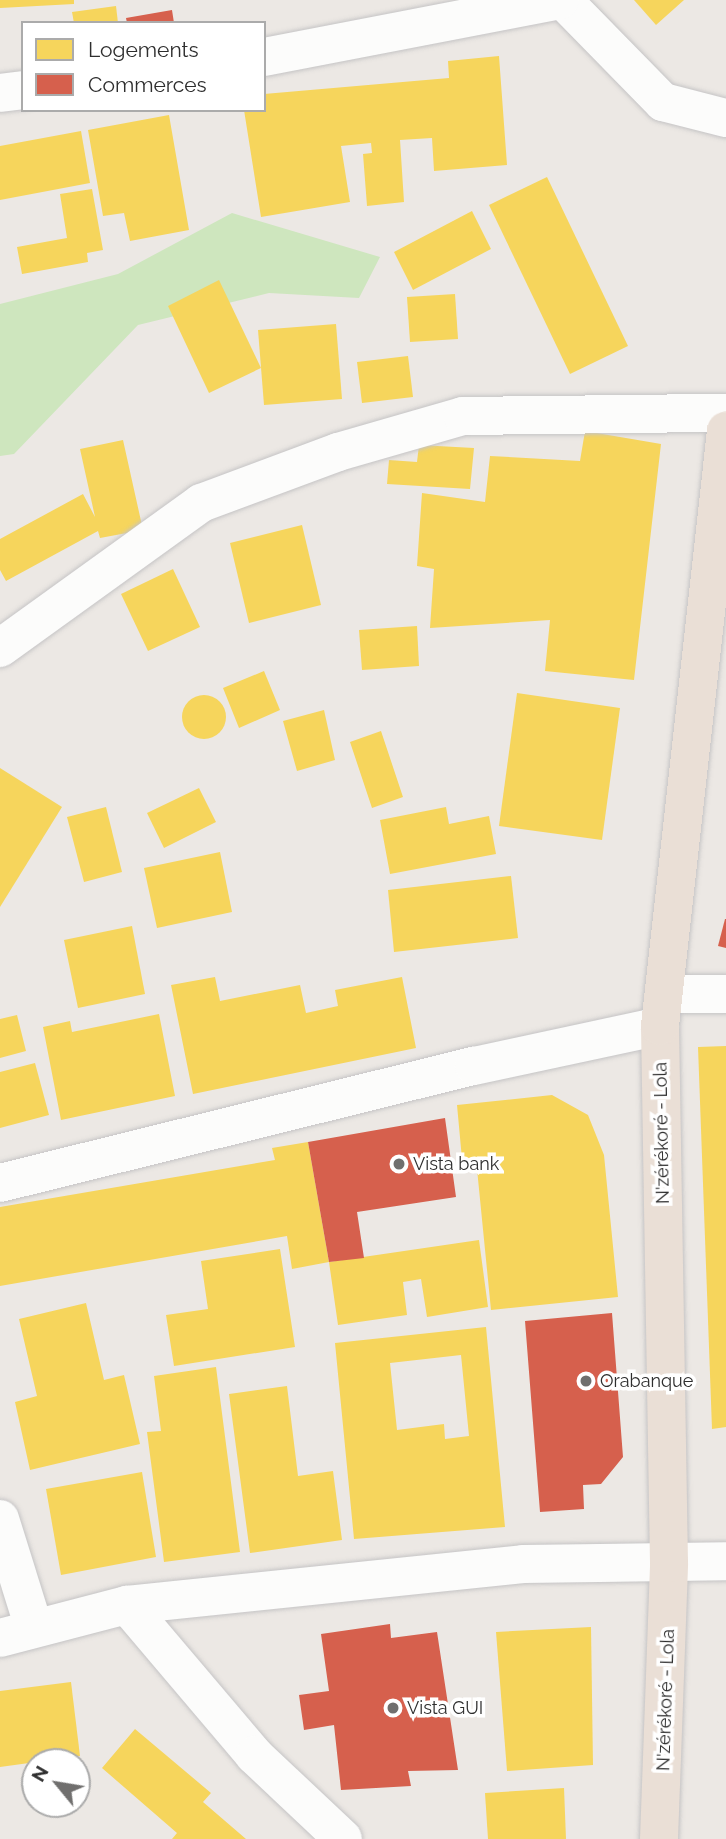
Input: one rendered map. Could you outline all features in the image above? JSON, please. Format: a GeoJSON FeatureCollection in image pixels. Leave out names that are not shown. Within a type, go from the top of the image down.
{"type":"FeatureCollection","features":[{"type":"Feature","properties":{"kind":"highway","name":"N'zérékoré - Lola"},"geometry":{"type":"LineString","coordinates":[[659,1839],[669,1563],[662,1010],[726,431]]}},
{"type":"Feature","properties":{"kind":"street"},"geometry":{"type":"LineString","coordinates":[[266,57],[561,0],[663,102],[726,118]]}},
{"type":"Feature","properties":{"kind":"street"},"geometry":{"type":"LineString","coordinates":[[0,93],[21,90]]}},
{"type":"Feature","properties":{"kind":"street"},"geometry":{"type":"LineString","coordinates":[[0,648],[201,503],[338,452],[463,416],[726,413]]}},
{"type":"Feature","properties":{"kind":"street"},"geometry":{"type":"LineString","coordinates":[[0,1183],[474,1066],[662,1010],[726,994]]}},
{"type":"Feature","properties":{"kind":"street"},"geometry":{"type":"LineString","coordinates":[[0,1519],[17,1633],[127,1605],[523,1564],[726,1561]]}},
{"type":"Feature","properties":{"kind":"street"},"geometry":{"type":"LineString","coordinates":[[127,1605],[254,1755],[343,1839]]}},
{"type":"Feature","properties":{"kind":"green space"},"geometry":{"type":"Polygon","coordinates":[[[232,213],[380,257],[359,298],[269,293],[138,325],[14,454],[0,456],[0,304],[118,274],[232,213]]]}},
{"type":"Feature","properties":{"kind":"building: Logements"},"geometry":{"type":"Polygon","coordinates":[[[0,0],[74,0],[74,4],[0,8],[0,0]]]}},
{"type":"Feature","properties":{"kind":"building: Logements"},"geometry":{"type":"Polygon","coordinates":[[[634,0],[684,0],[656,25],[634,0]]]}},
{"type":"Feature","properties":{"kind":"building: Logements"},"geometry":{"type":"Polygon","coordinates":[[[116,6],[118,21],[74,21],[72,12],[116,6]]]}},
{"type":"Feature","properties":{"kind":"building: Logements"},"geometry":{"type":"Polygon","coordinates":[[[499,56],[507,165],[434,171],[432,138],[400,140],[404,202],[367,206],[363,154],[372,153],[371,143],[341,146],[350,202],[261,217],[244,112],[266,112],[266,94],[449,78],[448,61],[499,56]]]}},
{"type":"Feature","properties":{"kind":"building: Logements"},"geometry":{"type":"Polygon","coordinates":[[[169,115],[189,230],[130,241],[124,213],[103,216],[88,130],[169,115]]]}},
{"type":"Feature","properties":{"kind":"building: Logements"},"geometry":{"type":"Polygon","coordinates":[[[81,131],[90,183],[0,200],[0,146],[81,131]]]}},
{"type":"Feature","properties":{"kind":"building: Logements"},"geometry":{"type":"Polygon","coordinates":[[[547,177],[628,346],[570,374],[489,205],[547,177]]]}},
{"type":"Feature","properties":{"kind":"building: Logements"},"geometry":{"type":"Polygon","coordinates":[[[92,189],[103,250],[87,253],[88,262],[22,274],[17,247],[67,238],[60,194],[92,189]]]}},
{"type":"Feature","properties":{"kind":"building: Logements"},"geometry":{"type":"Polygon","coordinates":[[[472,211],[491,249],[413,290],[394,252],[472,211]]]}},
{"type":"Feature","properties":{"kind":"building: Logements"},"geometry":{"type":"Polygon","coordinates":[[[219,280],[261,368],[209,393],[168,306],[219,280]]]}},
{"type":"Feature","properties":{"kind":"building: Logements"},"geometry":{"type":"Polygon","coordinates":[[[455,294],[458,339],[410,342],[407,297],[455,294]]]}},
{"type":"Feature","properties":{"kind":"building: Logements"},"geometry":{"type":"Polygon","coordinates":[[[336,324],[342,399],[264,405],[258,330],[336,324]]]}},
{"type":"Feature","properties":{"kind":"building: Logements"},"geometry":{"type":"Polygon","coordinates":[[[408,356],[413,397],[362,403],[357,362],[408,356]]]}},
{"type":"Feature","properties":{"kind":"building: Logements"},"geometry":{"type":"Polygon","coordinates":[[[585,431],[661,444],[634,680],[545,671],[550,620],[430,628],[434,569],[417,566],[422,493],[485,502],[490,456],[580,461],[585,431]]]}},
{"type":"Feature","properties":{"kind":"building: Logements"},"geometry":{"type":"Polygon","coordinates":[[[123,440],[143,530],[100,538],[98,531],[6,581],[0,570],[0,539],[83,494],[95,517],[80,449],[123,440]]]}},
{"type":"Feature","properties":{"kind":"building: Logements"},"geometry":{"type":"Polygon","coordinates":[[[419,445],[474,448],[470,489],[387,484],[389,460],[417,462],[419,445]]]}},
{"type":"Feature","properties":{"kind":"building: Logements"},"geometry":{"type":"Polygon","coordinates":[[[302,525],[321,605],[249,623],[230,543],[302,525]]]}},
{"type":"Feature","properties":{"kind":"building: Logements"},"geometry":{"type":"Polygon","coordinates":[[[173,569],[200,627],[148,651],[121,594],[173,569]]]}},
{"type":"Feature","properties":{"kind":"building: Logements"},"geometry":{"type":"Polygon","coordinates":[[[417,626],[419,666],[362,670],[359,630],[417,626]]]}},
{"type":"Feature","properties":{"kind":"building: Logements"},"geometry":{"type":"Polygon","coordinates":[[[264,671],[280,710],[239,728],[223,688],[264,671]]]}},
{"type":"Feature","properties":{"kind":"building: Logements"},"geometry":{"type":"Polygon","coordinates":[[[517,693],[620,708],[602,840],[499,826],[517,693]]]}},
{"type":"Feature","properties":{"kind":"building: Logements"},"geometry":{"type":"Polygon","coordinates":[[[204,695],[213,696],[220,701],[225,708],[225,726],[220,733],[213,738],[204,739],[195,738],[188,733],[183,726],[182,717],[183,708],[188,701],[195,696],[204,695]]]}},
{"type":"Feature","properties":{"kind":"building: Logements"},"geometry":{"type":"Polygon","coordinates":[[[324,710],[335,760],[297,771],[283,721],[324,710]]]}},
{"type":"Feature","properties":{"kind":"building: Logements"},"geometry":{"type":"Polygon","coordinates":[[[381,731],[403,797],[372,808],[350,742],[381,731]]]}},
{"type":"Feature","properties":{"kind":"building: Logements"},"geometry":{"type":"Polygon","coordinates":[[[0,768],[62,807],[0,907],[0,768]]]}},
{"type":"Feature","properties":{"kind":"building: Logements"},"geometry":{"type":"Polygon","coordinates":[[[199,788],[216,822],[164,848],[147,813],[199,788]]]}},
{"type":"Feature","properties":{"kind":"building: Logements"},"geometry":{"type":"Polygon","coordinates":[[[106,807],[122,872],[84,882],[67,817],[106,807]]]}},
{"type":"Feature","properties":{"kind":"building: Logements"},"geometry":{"type":"Polygon","coordinates":[[[446,807],[449,824],[489,816],[496,854],[390,874],[380,820],[446,807]]]}},
{"type":"Feature","properties":{"kind":"building: Logements"},"geometry":{"type":"Polygon","coordinates":[[[220,852],[232,912],[157,928],[144,868],[220,852]]]}},
{"type":"Feature","properties":{"kind":"building: Logements"},"geometry":{"type":"Polygon","coordinates":[[[511,876],[518,938],[394,952],[388,890],[511,876]]]}},
{"type":"Feature","properties":{"kind":"building: Logements"},"geometry":{"type":"Polygon","coordinates":[[[132,926],[145,994],[78,1008],[64,940],[132,926]]]}},
{"type":"Feature","properties":{"kind":"building: Logements"},"geometry":{"type":"Polygon","coordinates":[[[215,977],[220,1001],[300,985],[306,1013],[338,1006],[335,990],[402,977],[416,1048],[193,1094],[171,985],[215,977]]]}},
{"type":"Feature","properties":{"kind":"building: Logements"},"geometry":{"type":"Polygon","coordinates":[[[159,1014],[175,1096],[61,1120],[43,1027],[70,1021],[72,1032],[159,1014]]]}},
{"type":"Feature","properties":{"kind":"building: Logements"},"geometry":{"type":"Polygon","coordinates":[[[17,1015],[26,1051],[0,1058],[0,1019],[17,1015]]]}},
{"type":"Feature","properties":{"kind":"building: Logements"},"geometry":{"type":"Polygon","coordinates":[[[726,1046],[726,1427],[712,1429],[698,1047],[726,1046]]]}},
{"type":"Feature","properties":{"kind":"building: Logements"},"geometry":{"type":"Polygon","coordinates":[[[35,1063],[49,1115],[0,1128],[0,1072],[35,1063]]]}},
{"type":"Feature","properties":{"kind":"building: Logements"},"geometry":{"type":"Polygon","coordinates":[[[552,1095],[588,1115],[604,1155],[618,1297],[491,1310],[477,1169],[463,1170],[457,1105],[552,1095]]]}},
{"type":"Feature","properties":{"kind":"building: Logements"},"geometry":{"type":"Polygon","coordinates":[[[308,1142],[329,1262],[292,1269],[287,1236],[0,1286],[0,1207],[275,1160],[272,1148],[308,1142]]]}},
{"type":"Feature","properties":{"kind":"building: Logements"},"geometry":{"type":"Polygon","coordinates":[[[479,1240],[488,1307],[427,1317],[421,1279],[403,1282],[407,1315],[338,1325],[329,1262],[479,1240]]]}},
{"type":"Feature","properties":{"kind":"building: Logements"},"geometry":{"type":"Polygon","coordinates":[[[280,1249],[295,1347],[174,1366],[166,1315],[208,1309],[201,1261],[280,1249]]]}},
{"type":"Feature","properties":{"kind":"building: Logements"},"geometry":{"type":"Polygon","coordinates":[[[86,1303],[104,1380],[124,1375],[140,1444],[30,1470],[15,1402],[37,1396],[19,1319],[86,1303]]]}},
{"type":"Feature","properties":{"kind":"building: Logements"},"geometry":{"type":"Polygon","coordinates":[[[486,1327],[505,1527],[354,1539],[335,1343],[486,1327]],[[461,1355],[390,1363],[397,1430],[444,1424],[445,1439],[469,1436],[461,1355]]]}},
{"type":"Feature","properties":{"kind":"building: Logements"},"geometry":{"type":"Polygon","coordinates":[[[216,1367],[240,1552],[164,1562],[147,1432],[161,1431],[154,1376],[216,1367]]]}},
{"type":"Feature","properties":{"kind":"building: Logements"},"geometry":{"type":"Polygon","coordinates":[[[287,1386],[298,1476],[333,1471],[342,1540],[250,1553],[229,1394],[287,1386]]]}},
{"type":"Feature","properties":{"kind":"building: Logements"},"geometry":{"type":"Polygon","coordinates":[[[142,1472],[156,1557],[61,1575],[46,1489],[142,1472]]]}},
{"type":"Feature","properties":{"kind":"building: Logements"},"geometry":{"type":"Polygon","coordinates":[[[591,1627],[593,1765],[507,1771],[496,1632],[591,1627]]]}},
{"type":"Feature","properties":{"kind":"building: Logements"},"geometry":{"type":"Polygon","coordinates":[[[71,1682],[79,1748],[21,1748],[21,1764],[0,1767],[0,1691],[71,1682]]]}},
{"type":"Feature","properties":{"kind":"building: Logements"},"geometry":{"type":"Polygon","coordinates":[[[135,1729],[211,1793],[203,1802],[246,1839],[172,1839],[177,1833],[102,1768],[135,1729]]]}},
{"type":"Feature","properties":{"kind":"building: Logements"},"geometry":{"type":"Polygon","coordinates":[[[564,1788],[566,1839],[488,1839],[485,1793],[564,1788]]]}},
{"type":"Feature","properties":{"kind":"building: Commerces"},"geometry":{"type":"Polygon","coordinates":[[[172,10],[174,21],[127,21],[126,18],[172,10]]]}},
{"type":"Feature","properties":{"kind":"building: Commerces"},"geometry":{"type":"Polygon","coordinates":[[[726,919],[726,948],[718,946],[726,919]]]}},
{"type":"Feature","properties":{"kind":"building: Commerces"},"geometry":{"type":"Polygon","coordinates":[[[445,1118],[456,1197],[357,1212],[364,1258],[329,1262],[308,1142],[445,1118]]]}},
{"type":"Feature","properties":{"kind":"building: Commerces"},"geometry":{"type":"Polygon","coordinates":[[[612,1313],[623,1457],[601,1484],[583,1485],[584,1509],[540,1512],[525,1321],[612,1313]]]}},
{"type":"Feature","properties":{"kind":"building: Commerces"},"geometry":{"type":"Polygon","coordinates":[[[390,1624],[391,1638],[437,1632],[458,1770],[408,1771],[411,1786],[341,1790],[334,1725],[304,1730],[299,1695],[329,1691],[321,1634],[390,1624]]]}},
{"type":"Feature","properties":{"kind":"place","name":"Vista bank"},"geometry":{"type":"Point","coordinates":[399,1164]}},
{"type":"Feature","properties":{"kind":"place","name":"Orabanque"},"geometry":{"type":"Point","coordinates":[586,1381]}},
{"type":"Feature","properties":{"kind":"place","name":"Vista GUI"},"geometry":{"type":"Point","coordinates":[393,1708]}}]}
